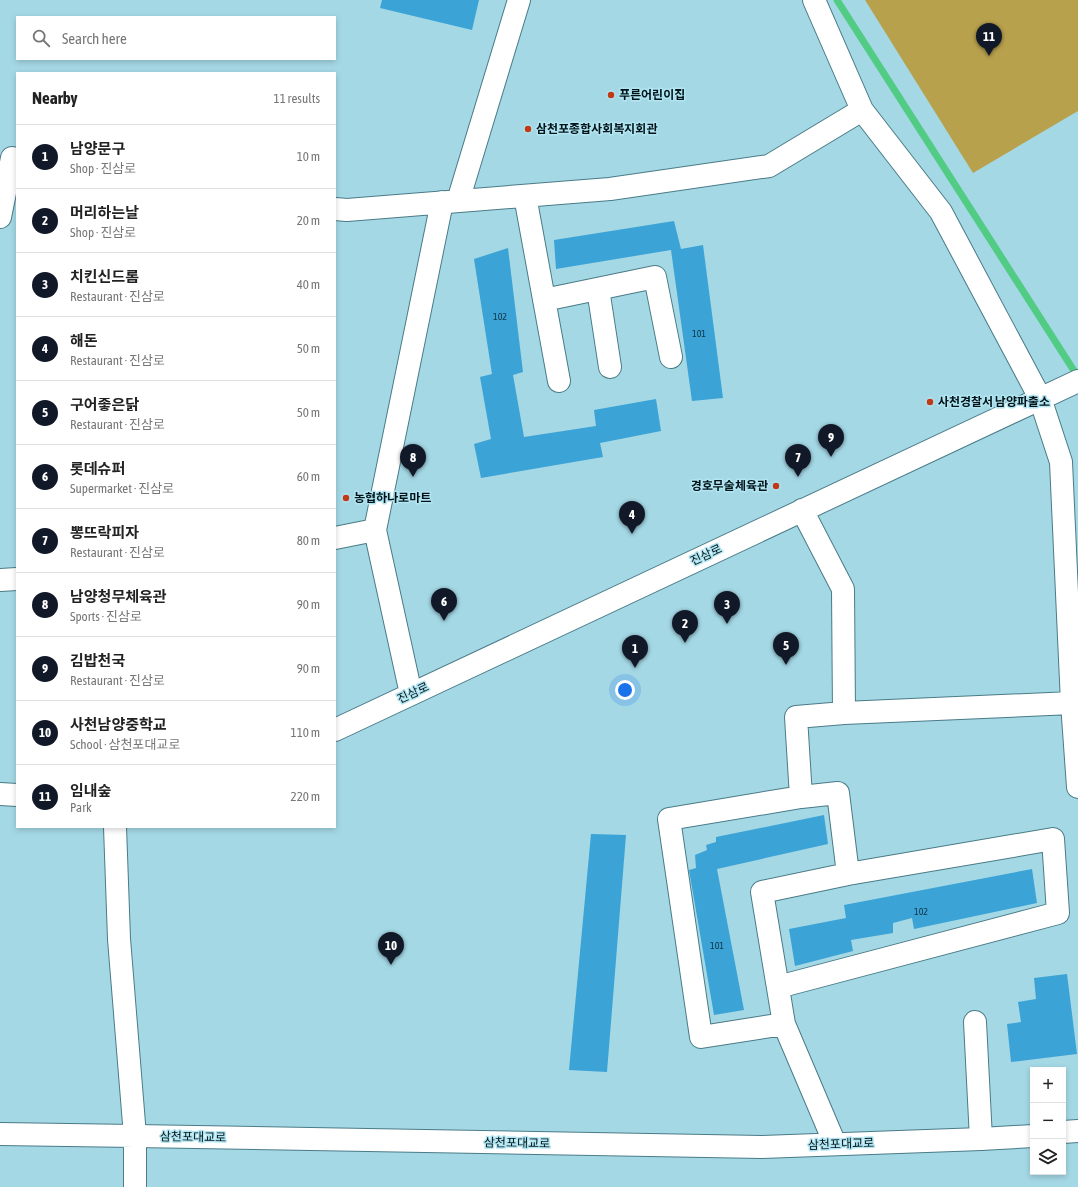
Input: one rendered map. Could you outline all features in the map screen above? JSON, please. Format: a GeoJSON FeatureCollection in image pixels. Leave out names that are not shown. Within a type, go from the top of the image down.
{"type":"FeatureCollection","features":[{"type":"Feature","properties":{"kind":"street"},"geometry":{"type":"LineString","coordinates":[[411,694],[375,530],[450,202],[519,0]]}},
{"type":"Feature","properties":{"kind":"street"},"geometry":{"type":"LineString","coordinates":[[814,0],[862,110],[941,212],[1040,398],[1061,462],[1072,703],[1078,787]]}},
{"type":"Feature","properties":{"kind":"street"},"geometry":{"type":"LineString","coordinates":[[336,209],[347,210],[610,189],[769,166],[862,110]]}},
{"type":"Feature","properties":{"kind":"street"},"geometry":{"type":"LineString","coordinates":[[0,217],[12,158],[16,159]]}},
{"type":"Feature","properties":{"kind":"street"},"geometry":{"type":"LineString","coordinates":[[525,196],[559,381]]}},
{"type":"Feature","properties":{"kind":"street"},"geometry":{"type":"LineString","coordinates":[[544,300],[655,277],[671,357]]}},
{"type":"Feature","properties":{"kind":"street"},"geometry":{"type":"LineString","coordinates":[[598,289],[610,367]]}},
{"type":"Feature","properties":{"kind":"street","name":"진삼로"},"geometry":{"type":"LineString","coordinates":[[336,730],[1078,381]]}},
{"type":"Feature","properties":{"kind":"street"},"geometry":{"type":"LineString","coordinates":[[802,510],[843,589],[844,713]]}},
{"type":"Feature","properties":{"kind":"street"},"geometry":{"type":"LineString","coordinates":[[336,538],[375,530]]}},
{"type":"Feature","properties":{"kind":"street"},"geometry":{"type":"LineString","coordinates":[[0,580],[16,579]]}},
{"type":"Feature","properties":{"kind":"street"},"geometry":{"type":"LineString","coordinates":[[801,797],[796,717],[844,713],[1072,703]]}},
{"type":"Feature","properties":{"kind":"street"},"geometry":{"type":"LineString","coordinates":[[0,794],[16,795]]}},
{"type":"Feature","properties":{"kind":"street"},"geometry":{"type":"LineString","coordinates":[[784,1024],[701,1037],[669,820],[801,797],[838,794],[848,874]]}},
{"type":"Feature","properties":{"kind":"street"},"geometry":{"type":"LineString","coordinates":[[115,828],[119,939],[135,1136],[135,1187]]}},
{"type":"Feature","properties":{"kind":"street"},"geometry":{"type":"LineString","coordinates":[[778,987],[1058,913],[1054,839],[848,874],[762,892],[784,1024],[835,1144]]}},
{"type":"Feature","properties":{"kind":"street"},"geometry":{"type":"LineString","coordinates":[[975,1022],[981,1139]]}},
{"type":"Feature","properties":{"kind":"street"},"geometry":{"type":"LineString","coordinates":[[1066,1132],[1078,1130]]}},
{"type":"Feature","properties":{"kind":"street","name":"삼천포대교로"},"geometry":{"type":"LineString","coordinates":[[0,1134],[762,1147],[1030,1136]]}},
{"type":"Feature","properties":{"kind":"shaded area"},"geometry":{"type":"Polygon","coordinates":[[[865,0],[1078,0],[1078,111],[973,173],[865,0]]]}},
{"type":"Feature","properties":{"kind":"building"},"geometry":{"type":"Polygon","coordinates":[[[382,0],[479,0],[472,30],[380,8],[382,0]]]}},
{"type":"Feature","properties":{"kind":"building"},"geometry":{"type":"Polygon","coordinates":[[[674,221],[681,249],[703,245],[723,398],[692,401],[671,250],[556,269],[554,240],[674,221]]]}},
{"type":"Feature","properties":{"kind":"building"},"geometry":{"type":"Polygon","coordinates":[[[508,248],[523,372],[513,375],[524,437],[596,426],[594,410],[656,399],[661,431],[600,443],[603,457],[481,478],[474,444],[491,439],[480,377],[492,374],[474,259],[508,248]]]}},
{"type":"Feature","properties":{"kind":"building"},"geometry":{"type":"Polygon","coordinates":[[[824,815],[828,844],[717,869],[744,1010],[714,1015],[689,870],[696,868],[695,855],[707,850],[706,845],[716,842],[716,837],[824,815]]]}},
{"type":"Feature","properties":{"kind":"building"},"geometry":{"type":"Polygon","coordinates":[[[591,834],[626,835],[607,1072],[569,1070],[591,834]]]}},
{"type":"Feature","properties":{"kind":"building"},"geometry":{"type":"Polygon","coordinates":[[[1032,869],[1037,903],[914,929],[912,918],[893,923],[893,933],[851,940],[853,951],[795,966],[789,929],[846,918],[844,905],[1032,869]]]}},
{"type":"Feature","properties":{"kind":"building"},"geometry":{"type":"Polygon","coordinates":[[[1067,974],[1077,1054],[1011,1062],[1007,1024],[1021,1022],[1018,1002],[1036,999],[1034,978],[1067,974]]]}},
{"type":"Feature","properties":{"kind":"waterway"},"geometry":{"type":"LineString","coordinates":[[837,0],[1078,377]]}},
{"type":"Feature","properties":{"kind":"place","name":"임내숲"},"geometry":{"type":"Point","coordinates":[989,56]}},
{"type":"Feature","properties":{"kind":"place","name":"푸른어린이집"},"geometry":{"type":"Point","coordinates":[611,95]}},
{"type":"Feature","properties":{"kind":"place","name":"삼천포종합사회복지회관"},"geometry":{"type":"Point","coordinates":[528,129]}},
{"type":"Feature","properties":{"kind":"place","name":"사천경찰서 남양파출소"},"geometry":{"type":"Point","coordinates":[930,402]}},
{"type":"Feature","properties":{"kind":"place","name":"김밥천국"},"geometry":{"type":"Point","coordinates":[831,457]}},
{"type":"Feature","properties":{"kind":"place","name":"남양청무체육관"},"geometry":{"type":"Point","coordinates":[413,477]}},
{"type":"Feature","properties":{"kind":"place","name":"뽕뜨락피자"},"geometry":{"type":"Point","coordinates":[798,477]}},
{"type":"Feature","properties":{"kind":"place","name":"경호무술체육관"},"geometry":{"type":"Point","coordinates":[776,486]}},
{"type":"Feature","properties":{"kind":"place","name":"농협하나로마트"},"geometry":{"type":"Point","coordinates":[346,498]}},
{"type":"Feature","properties":{"kind":"place","name":"해돈"},"geometry":{"type":"Point","coordinates":[632,534]}},
{"type":"Feature","properties":{"kind":"place","name":"롯데슈퍼"},"geometry":{"type":"Point","coordinates":[444,621]}},
{"type":"Feature","properties":{"kind":"place","name":"치킨신드롬"},"geometry":{"type":"Point","coordinates":[727,624]}},
{"type":"Feature","properties":{"kind":"place","name":"머리하는날"},"geometry":{"type":"Point","coordinates":[685,643]}},
{"type":"Feature","properties":{"kind":"place","name":"구어좋은닭"},"geometry":{"type":"Point","coordinates":[786,665]}},
{"type":"Feature","properties":{"kind":"place","name":"남양문구"},"geometry":{"type":"Point","coordinates":[635,668]}},
{"type":"Feature","properties":{"kind":"place","name":"사천남양중학교"},"geometry":{"type":"Point","coordinates":[391,965]}}]}
